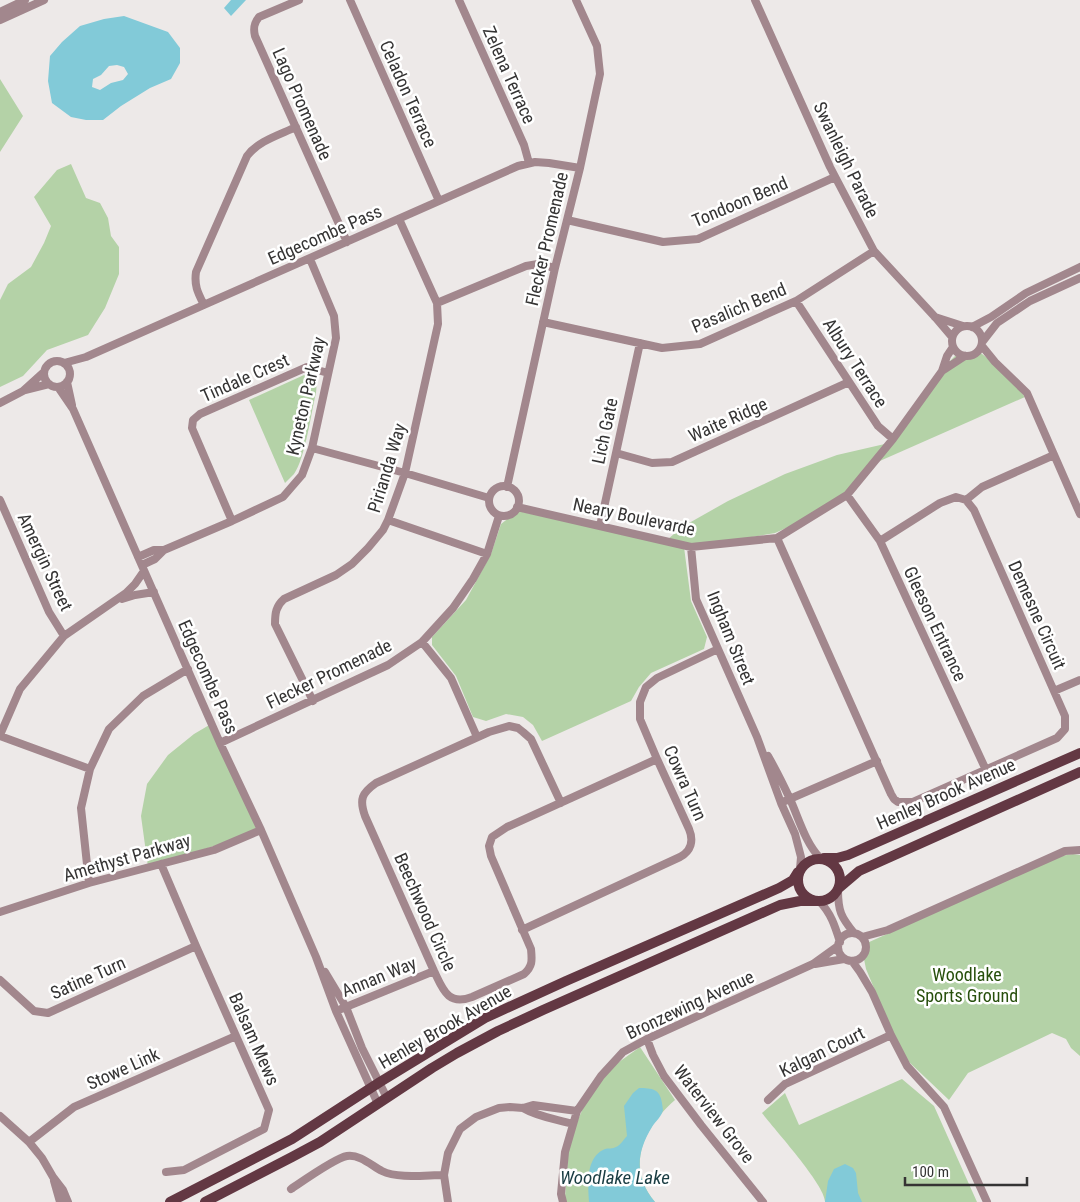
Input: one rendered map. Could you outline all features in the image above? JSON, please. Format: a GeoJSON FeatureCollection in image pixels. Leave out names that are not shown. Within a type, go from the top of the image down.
{"type":"FeatureCollection","features":[{"type":"Feature","properties":{"kind":"main road","name":"Henley Brook Avenue"},"geometry":{"type":"LineString","coordinates":[[822,858],[837,858],[848,855],[1080,753]]}},
{"type":"Feature","properties":{"kind":"main road","name":"Henley Brook Avenue"},"geometry":{"type":"LineString","coordinates":[[838,889],[859,871],[1080,772]]}},
{"type":"Feature","properties":{"kind":"main road"},"geometry":{"type":"LineString","coordinates":[[814,858],[822,858],[831,862],[840,873],[838,889],[829,899],[817,901],[810,899],[800,891],[797,878],[799,871],[808,860],[814,858]]}},
{"type":"Feature","properties":{"kind":"main road","name":"Henley Brook Avenue"},"geometry":{"type":"LineString","coordinates":[[170,1202],[292,1139],[370,1088],[485,1018],[779,888],[793,880],[799,871]]}},
{"type":"Feature","properties":{"kind":"main road","name":"Henley Brook Avenue"},"geometry":{"type":"LineString","coordinates":[[205,1202],[320,1142],[457,1053],[498,1031],[780,905],[800,901],[817,901]]}},
{"type":"Feature","properties":{"kind":"street"},"geometry":{"type":"LineString","coordinates":[[0,12],[25,0]]}},
{"type":"Feature","properties":{"kind":"street"},"geometry":{"type":"LineString","coordinates":[[0,20],[44,0]]}},
{"type":"Feature","properties":{"kind":"street","name":"Lago Promenade"},"geometry":{"type":"LineString","coordinates":[[299,0],[259,17],[253,29],[347,242]]}},
{"type":"Feature","properties":{"kind":"street","name":"Celadon Terrace"},"geometry":{"type":"LineString","coordinates":[[350,0],[439,201]]}},
{"type":"Feature","properties":{"kind":"street","name":"Zelena Terrace"},"geometry":{"type":"LineString","coordinates":[[459,0],[524,145],[529,163]]}},
{"type":"Feature","properties":{"kind":"street","name":"Flecker Promenade"},"geometry":{"type":"LineString","coordinates":[[507,487],[600,74],[597,46],[576,0]]}},
{"type":"Feature","properties":{"kind":"street","name":"Swanleigh Parade"},"geometry":{"type":"LineString","coordinates":[[755,0],[835,177],[874,250],[952,338]]}},
{"type":"Feature","properties":{"kind":"street"},"geometry":{"type":"LineString","coordinates":[[204,306],[196,288],[196,272],[247,156],[261,143],[296,128]]}},
{"type":"Feature","properties":{"kind":"street","name":"Edgecombe Pass"},"geometry":{"type":"LineString","coordinates":[[64,363],[86,357],[204,306],[518,166],[535,162],[580,168]]}},
{"type":"Feature","properties":{"kind":"street","name":"Tondoon Bend"},"geometry":{"type":"LineString","coordinates":[[567,220],[663,242],[698,239],[835,177]]}},
{"type":"Feature","properties":{"kind":"street","name":"Pirianda Way"},"geometry":{"type":"LineString","coordinates":[[312,701],[275,624],[276,609],[284,599],[336,575],[352,564],[368,548],[388,520],[405,472],[438,324],[437,303],[399,218]]}},
{"type":"Feature","properties":{"kind":"street","name":"Pasalich Bend"},"geometry":{"type":"LineString","coordinates":[[543,322],[662,348],[700,344],[796,301],[874,250]]}},
{"type":"Feature","properties":{"kind":"street","name":"Kyneton Parkway"},"geometry":{"type":"LineString","coordinates":[[0,735],[20,689],[64,636],[126,593],[136,584],[143,568],[164,550],[283,497],[302,475],[312,448],[336,338],[334,316],[310,258]]}},
{"type":"Feature","properties":{"kind":"street"},"geometry":{"type":"LineString","coordinates":[[437,303],[526,266],[538,264],[555,268]]}},
{"type":"Feature","properties":{"kind":"street"},"geometry":{"type":"LineString","coordinates":[[975,354],[996,323],[1030,301],[1080,280],[1078,268],[1026,293],[991,317],[972,326],[963,326],[956,330],[952,338],[953,347],[958,353],[965,356],[975,354],[995,362]]}},
{"type":"Feature","properties":{"kind":"street","name":"Albury Terrace"},"geometry":{"type":"LineString","coordinates":[[796,301],[878,426],[893,439]]}},
{"type":"Feature","properties":{"kind":"street","name":"Swanleigh Parade"},"geometry":{"type":"LineString","coordinates":[[935,317],[963,326]]}},
{"type":"Feature","properties":{"kind":"street"},"geometry":{"type":"LineString","coordinates":[[972,326],[980,332],[982,343],[995,362],[1027,393],[1080,514]]}},
{"type":"Feature","properties":{"kind":"street","name":"Lich Gate"},"geometry":{"type":"LineString","coordinates":[[600,526],[640,343]]}},
{"type":"Feature","properties":{"kind":"street","name":"Neary Boulevarde"},"geometry":{"type":"LineString","coordinates":[[518,507],[691,547],[777,538],[847,495],[893,439],[942,371],[953,347]]}},
{"type":"Feature","properties":{"kind":"street","name":"Neary Boulevarde"},"geometry":{"type":"LineString","coordinates":[[942,371],[965,356]]}},
{"type":"Feature","properties":{"kind":"street","name":"Edgecombe Pass"},"geometry":{"type":"LineString","coordinates":[[70,373],[86,357]]}},
{"type":"Feature","properties":{"kind":"street"},"geometry":{"type":"LineString","coordinates":[[0,403],[23,391],[49,384],[58,387],[62,386],[67,382],[70,373],[69,369],[64,363],[52,362],[23,391]]}},
{"type":"Feature","properties":{"kind":"street","name":"Tindale Crest"},"geometry":{"type":"LineString","coordinates":[[232,521],[192,428],[193,420],[200,414],[307,367],[328,373]]}},
{"type":"Feature","properties":{"kind":"street"},"geometry":{"type":"LineString","coordinates":[[44,372],[49,384]]}},
{"type":"Feature","properties":{"kind":"street","name":"Edgecombe Pass"},"geometry":{"type":"LineString","coordinates":[[67,382],[73,410]]}},
{"type":"Feature","properties":{"kind":"street","name":"Waite Ridge"},"geometry":{"type":"LineString","coordinates":[[616,454],[652,463],[672,462],[849,382]]}},
{"type":"Feature","properties":{"kind":"street","name":"Edgecombe Pass"},"geometry":{"type":"LineString","coordinates":[[58,387],[73,410],[261,830],[316,957],[336,1011],[378,1104]]}},
{"type":"Feature","properties":{"kind":"street"},"geometry":{"type":"LineString","coordinates":[[312,448],[405,472],[489,498]]}},
{"type":"Feature","properties":{"kind":"street"},"geometry":{"type":"LineString","coordinates":[[880,541],[940,503],[956,497],[966,500],[982,487],[1054,455]]}},
{"type":"Feature","properties":{"kind":"street"},"geometry":{"type":"LineString","coordinates":[[507,487],[512,489],[518,497],[518,507],[508,516],[499,516],[490,507],[489,498],[494,490],[507,487]]}},
{"type":"Feature","properties":{"kind":"street","name":"Gleeson Entrance"},"geometry":{"type":"LineString","coordinates":[[847,495],[880,541],[986,770]]}},
{"type":"Feature","properties":{"kind":"street","name":"Amergin Street"},"geometry":{"type":"LineString","coordinates":[[0,500],[50,612],[64,636]]}},
{"type":"Feature","properties":{"kind":"street","name":"Demesne Circuit"},"geometry":{"type":"LineString","coordinates":[[777,538],[894,799],[898,802],[913,802],[1057,738],[1065,729],[1065,716],[974,510],[966,500]]}},
{"type":"Feature","properties":{"kind":"street","name":"Flecker Promenade"},"geometry":{"type":"LineString","coordinates":[[220,742],[388,665],[422,642],[453,608],[473,579],[487,554],[499,516]]}},
{"type":"Feature","properties":{"kind":"street"},"geometry":{"type":"LineString","coordinates":[[388,520],[487,554]]}},
{"type":"Feature","properties":{"kind":"street","name":"Ingham Street"},"geometry":{"type":"LineString","coordinates":[[691,547],[696,599],[757,737],[781,803],[795,834],[801,862],[799,871]]}},
{"type":"Feature","properties":{"kind":"street","name":"Kyneton Parkway"},"geometry":{"type":"LineString","coordinates":[[138,557],[154,550],[164,550]]}},
{"type":"Feature","properties":{"kind":"street"},"geometry":{"type":"LineString","coordinates":[[115,600],[154,592]]}},
{"type":"Feature","properties":{"kind":"street"},"geometry":{"type":"LineString","coordinates":[[422,642],[451,678],[476,737]]}},
{"type":"Feature","properties":{"kind":"street","name":"Cowra Turn"},"geometry":{"type":"LineString","coordinates":[[522,930],[680,857],[691,847],[692,836],[640,720],[640,702],[646,687],[657,678],[718,649]]}},
{"type":"Feature","properties":{"kind":"street"},"geometry":{"type":"LineString","coordinates":[[89,883],[81,808],[90,769],[109,729],[143,696],[188,670]]}},
{"type":"Feature","properties":{"kind":"street"},"geometry":{"type":"LineString","coordinates":[[1054,691],[1080,680]]}},
{"type":"Feature","properties":{"kind":"street","name":"Beechwood Circle"},"geometry":{"type":"LineString","coordinates":[[561,803],[531,739],[518,728],[509,726],[476,737],[376,783],[368,789],[362,799],[365,816],[434,971],[449,997],[456,1000],[464,1000],[524,974],[530,969],[532,960],[531,949],[491,856],[489,846],[492,838],[507,827],[561,803],[657,759]]}},
{"type":"Feature","properties":{"kind":"street"},"geometry":{"type":"LineString","coordinates":[[0,735],[90,769]]}},
{"type":"Feature","properties":{"kind":"street","name":"Ingham Street"},"geometry":{"type":"LineString","coordinates":[[757,737],[779,776],[810,846],[822,858]]}},
{"type":"Feature","properties":{"kind":"street"},"geometry":{"type":"LineString","coordinates":[[781,803],[877,761]]}},
{"type":"Feature","properties":{"kind":"street","name":"Amethyst Parkway"},"geometry":{"type":"LineString","coordinates":[[0,912],[89,883],[214,850],[261,830]]}},
{"type":"Feature","properties":{"kind":"street"},"geometry":{"type":"LineString","coordinates":[[862,937],[888,930],[1065,851],[1080,850]]}},
{"type":"Feature","properties":{"kind":"street","name":"Balsam Mews"},"geometry":{"type":"LineString","coordinates":[[161,864],[269,1110],[264,1129],[184,1170],[166,1172]]}},
{"type":"Feature","properties":{"kind":"street"},"geometry":{"type":"LineString","coordinates":[[838,889],[841,915],[854,933],[862,937],[866,945],[866,950],[861,958],[848,960]]}},
{"type":"Feature","properties":{"kind":"street"},"geometry":{"type":"LineString","coordinates":[[817,901],[827,909],[832,918],[839,951],[860,972],[872,992]]}},
{"type":"Feature","properties":{"kind":"street"},"geometry":{"type":"LineString","coordinates":[[866,945],[888,930]]}},
{"type":"Feature","properties":{"kind":"street"},"geometry":{"type":"LineString","coordinates":[[839,944],[845,935],[854,933]]}},
{"type":"Feature","properties":{"kind":"street","name":"Bronzewing Avenue"},"geometry":{"type":"LineString","coordinates":[[563,1202],[561,1194],[565,1152],[577,1110],[600,1076],[623,1052],[647,1039],[813,964],[839,944]]}},
{"type":"Feature","properties":{"kind":"street","name":"Satine Turn"},"geometry":{"type":"LineString","coordinates":[[0,980],[34,1011],[48,1013],[196,946]]}},
{"type":"Feature","properties":{"kind":"street","name":"Edgecombe Pass"},"geometry":{"type":"LineString","coordinates":[[316,957],[346,1007],[362,1048],[387,1098]]}},
{"type":"Feature","properties":{"kind":"street"},"geometry":{"type":"LineString","coordinates":[[861,958],[872,992],[907,1066],[944,1107],[987,1202]]}},
{"type":"Feature","properties":{"kind":"street","name":"Bronzewing Avenue"},"geometry":{"type":"LineString","coordinates":[[813,964],[848,960]]}},
{"type":"Feature","properties":{"kind":"street","name":"Annan Way"},"geometry":{"type":"LineString","coordinates":[[336,1011],[434,971]]}},
{"type":"Feature","properties":{"kind":"street","name":"Kalgan Court"},"geometry":{"type":"LineString","coordinates":[[768,1100],[785,1084],[891,1035]]}},
{"type":"Feature","properties":{"kind":"street","name":"Stowe Link"},"geometry":{"type":"LineString","coordinates":[[29,1142],[74,1107],[236,1036]]}},
{"type":"Feature","properties":{"kind":"street","name":"Waterview Grove"},"geometry":{"type":"LineString","coordinates":[[647,1039],[664,1076],[763,1202]]}},
{"type":"Feature","properties":{"kind":"street"},"geometry":{"type":"LineString","coordinates":[[448,1202],[444,1175],[448,1153],[460,1129],[476,1117],[499,1108],[523,1108],[533,1105],[577,1110]]}},
{"type":"Feature","properties":{"kind":"street"},"geometry":{"type":"LineString","coordinates":[[523,1108],[532,1113],[573,1124]]}},
{"type":"Feature","properties":{"kind":"street"},"geometry":{"type":"LineString","coordinates":[[0,1116],[29,1142],[42,1158],[63,1190],[68,1202]]}},
{"type":"Feature","properties":{"kind":"street"},"geometry":{"type":"LineString","coordinates":[[291,1189],[330,1164],[347,1156],[357,1157],[395,1176],[444,1175]]}},
{"type":"Feature","properties":{"kind":"street"},"geometry":{"type":"LineString","coordinates":[[53,1176],[60,1202]]}},
{"type":"Feature","properties":{"kind":"green space"},"geometry":{"type":"Polygon","coordinates":[[[0,79],[23,116],[0,152],[0,79]]]}},
{"type":"Feature","properties":{"kind":"green space"},"geometry":{"type":"Polygon","coordinates":[[[71,164],[86,198],[100,203],[108,218],[111,236],[119,247],[119,274],[105,308],[88,335],[47,350],[23,376],[0,387],[0,300],[8,284],[31,267],[51,226],[34,197],[57,170],[71,164]]]}},
{"type":"Feature","properties":{"kind":"green space"},"geometry":{"type":"Polygon","coordinates":[[[977,350],[1006,373],[1025,397],[873,464],[848,495],[822,512],[775,533],[690,544],[667,540],[682,527],[728,501],[785,474],[837,455],[889,443],[934,377],[958,353],[968,354],[977,350]]]}},
{"type":"Feature","properties":{"kind":"green space"},"geometry":{"type":"Polygon","coordinates":[[[304,375],[309,375],[315,381],[316,393],[298,467],[285,483],[249,400],[304,375]]]}},
{"type":"Feature","properties":{"kind":"green space"},"geometry":{"type":"Polygon","coordinates":[[[518,511],[684,547],[691,601],[707,637],[704,649],[651,673],[639,687],[631,701],[542,741],[533,725],[523,717],[506,714],[486,721],[473,717],[456,676],[432,645],[432,637],[466,600],[491,554],[501,524],[518,511]]]}},
{"type":"Feature","properties":{"kind":"green space"},"geometry":{"type":"Polygon","coordinates":[[[211,724],[258,832],[148,867],[141,816],[147,784],[168,755],[194,734],[211,724]]]}},
{"type":"Feature","properties":{"kind":"green space","name":"Woodlake Sports Ground"},"geometry":{"type":"Polygon","coordinates":[[[1080,855],[1080,1056],[1071,1048],[1066,1039],[1052,1033],[968,1073],[949,1100],[909,1062],[894,1036],[866,969],[863,954],[867,943],[1061,856],[1080,855]]]}},
{"type":"Feature","properties":{"kind":"green space"},"geometry":{"type":"Polygon","coordinates":[[[640,1047],[675,1100],[655,1122],[642,1148],[640,1161],[641,1175],[646,1188],[655,1202],[566,1202],[569,1141],[586,1101],[612,1067],[640,1047]]]}},
{"type":"Feature","properties":{"kind":"green space"},"geometry":{"type":"Polygon","coordinates":[[[902,1079],[934,1106],[977,1202],[825,1202],[823,1194],[809,1171],[762,1113],[785,1093],[799,1125],[902,1079]]]}},
{"type":"Feature","properties":{"kind":"water"},"geometry":{"type":"Polygon","coordinates":[[[231,0],[246,0],[231,16],[224,8],[231,0]]]}},
{"type":"Feature","properties":{"kind":"water"},"geometry":{"type":"Polygon","coordinates":[[[124,16],[168,32],[180,48],[180,63],[171,79],[150,88],[103,120],[86,120],[71,117],[52,103],[48,81],[50,56],[80,26],[104,19],[124,16]],[[117,65],[109,66],[101,75],[93,79],[92,87],[100,90],[111,83],[123,80],[128,74],[124,67],[117,65]]]}},
{"type":"Feature","properties":{"kind":"water","name":"Woodlake Lake"},"geometry":{"type":"Polygon","coordinates":[[[639,1088],[655,1090],[661,1098],[663,1110],[647,1137],[640,1156],[643,1183],[655,1202],[589,1202],[588,1180],[594,1158],[605,1149],[613,1148],[620,1144],[627,1136],[624,1106],[639,1088]]]}},
{"type":"Feature","properties":{"kind":"water"},"geometry":{"type":"Polygon","coordinates":[[[845,1164],[853,1168],[856,1173],[858,1193],[862,1202],[825,1202],[828,1181],[834,1169],[845,1164]]]}}]}
